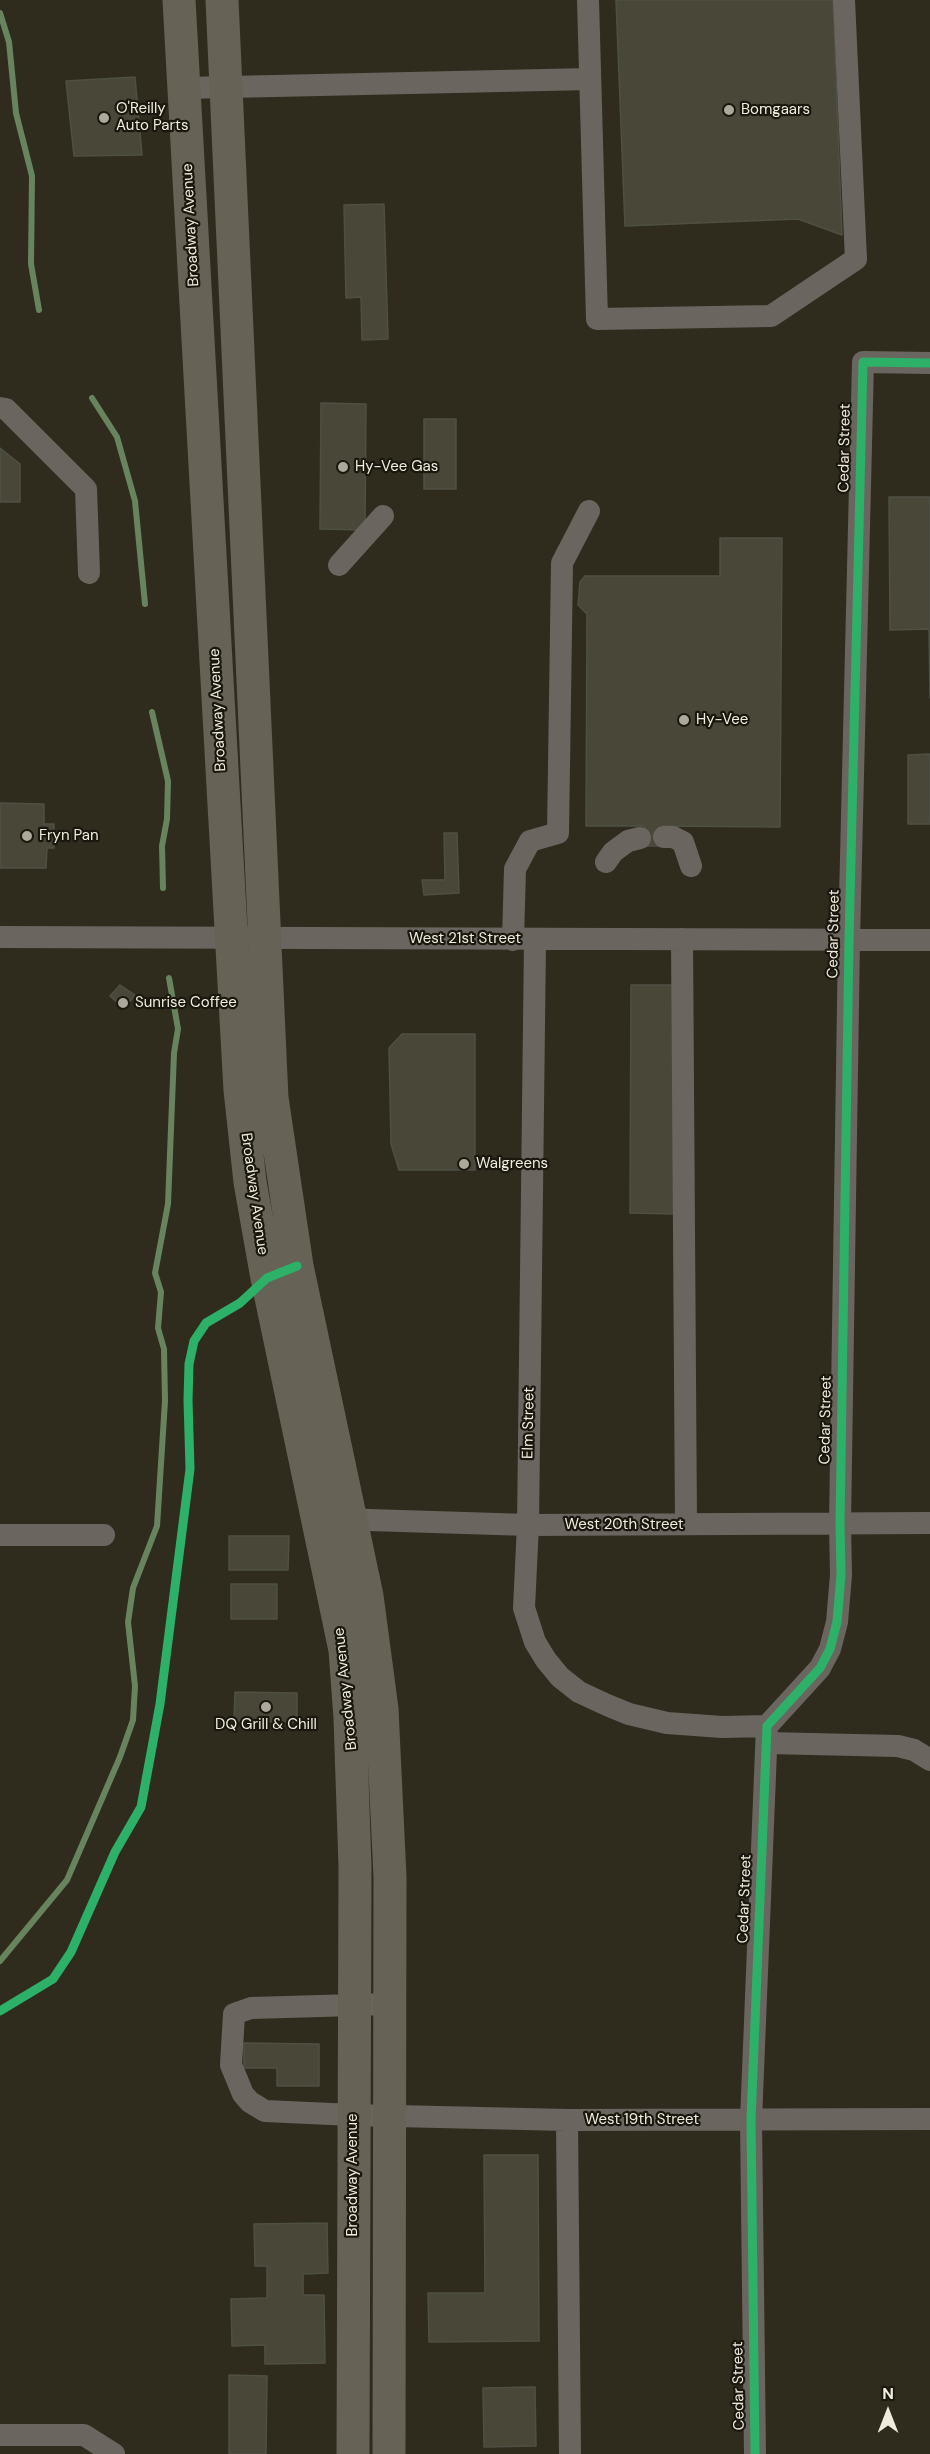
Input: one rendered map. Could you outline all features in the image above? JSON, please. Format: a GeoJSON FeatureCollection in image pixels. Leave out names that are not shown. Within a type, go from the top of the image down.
{"type":"FeatureCollection","features":[{"type":"Feature","properties":{"kind":"highway","name":"Broadway Avenue"},"geometry":{"type":"LineString","coordinates":[[179,0],[240,1090],[250,1182],[267,1278],[345,1650],[350,1719],[355,1834],[353,2454]]}},
{"type":"Feature","properties":{"kind":"highway","name":"Broadway Avenue"},"geometry":{"type":"LineString","coordinates":[[222,0],[272,1098],[297,1266],[369,1607],[382,1709],[390,1877],[389,2454]]}},
{"type":"Feature","properties":{"kind":"street"},"geometry":{"type":"LineString","coordinates":[[588,0],[597,319],[771,316],[856,259],[844,0]]}},
{"type":"Feature","properties":{"kind":"street"},"geometry":{"type":"LineString","coordinates":[[184,88],[590,79]]}},
{"type":"Feature","properties":{"kind":"street","name":"Cedar Street"},"geometry":{"type":"LineString","coordinates":[[755,2454],[751,2120],[767,1735],[820,1668],[830,1649],[837,1622],[841,1575],[849,940],[862,362],[930,363]]}},
{"type":"Feature","properties":{"kind":"street"},"geometry":{"type":"LineString","coordinates":[[0,408],[6,409],[86,489],[89,573]]}},
{"type":"Feature","properties":{"kind":"street","name":"Elm Street"},"geometry":{"type":"LineString","coordinates":[[589,511],[562,563],[558,833],[544,837],[529,862],[525,896],[528,1525],[524,1608],[535,1642],[560,1677],[579,1692],[607,1706],[649,1720],[722,1727],[767,1735],[898,1746],[914,1750],[930,1760]]}},
{"type":"Feature","properties":{"kind":"street"},"geometry":{"type":"LineString","coordinates":[[339,565],[383,516]]}},
{"type":"Feature","properties":{"kind":"street"},"geometry":{"type":"LineString","coordinates":[[664,837],[673,837],[683,842],[691,866]]}},
{"type":"Feature","properties":{"kind":"street"},"geometry":{"type":"LineString","coordinates":[[606,862],[613,852],[628,841],[640,838]]}},
{"type":"Feature","properties":{"kind":"street","name":"West 21st Street"},"geometry":{"type":"LineString","coordinates":[[0,936],[264,939],[930,940]]}},
{"type":"Feature","properties":{"kind":"street"},"geometry":{"type":"LineString","coordinates":[[682,939],[686,1524]]}},
{"type":"Feature","properties":{"kind":"street","name":"West 20th Street"},"geometry":{"type":"LineString","coordinates":[[318,1519],[528,1525],[930,1523]]}},
{"type":"Feature","properties":{"kind":"street"},"geometry":{"type":"LineString","coordinates":[[0,1535],[104,1535]]}},
{"type":"Feature","properties":{"kind":"street"},"geometry":{"type":"LineString","coordinates":[[354,2005],[390,2004]]}},
{"type":"Feature","properties":{"kind":"street","name":"West 19th Street"},"geometry":{"type":"LineString","coordinates":[[354,2005],[251,2008],[234,2014],[231,2065],[243,2094],[250,2102],[265,2111],[353,2115],[391,2114],[567,2120],[930,2119]]}},
{"type":"Feature","properties":{"kind":"street"},"geometry":{"type":"LineString","coordinates":[[567,2120],[570,2454]]}},
{"type":"Feature","properties":{"kind":"street"},"geometry":{"type":"LineString","coordinates":[[0,2435],[84,2435],[114,2454]]}},
{"type":"Feature","properties":{"kind":"building","name":"Bomgaars"},"geometry":{"type":"Polygon","coordinates":[[[616,0],[833,0],[842,235],[798,219],[625,226],[616,0]]]}},
{"type":"Feature","properties":{"kind":"building","name":"O'Reilly Auto Parts"},"geometry":{"type":"Polygon","coordinates":[[[135,77],[142,155],[74,156],[66,81],[135,77]]]}},
{"type":"Feature","properties":{"kind":"building"},"geometry":{"type":"Polygon","coordinates":[[[384,204],[388,339],[362,340],[361,297],[346,298],[344,205],[384,204]]]}},
{"type":"Feature","properties":{"kind":"building","name":"Hy-Vee Gas"},"geometry":{"type":"Polygon","coordinates":[[[321,403],[366,404],[365,530],[320,529],[321,403]]]}},
{"type":"Feature","properties":{"kind":"building"},"geometry":{"type":"Polygon","coordinates":[[[424,419],[456,419],[456,489],[424,489],[424,419]]]}},
{"type":"Feature","properties":{"kind":"building"},"geometry":{"type":"Polygon","coordinates":[[[0,448],[20,464],[20,502],[0,502],[0,448]]]}},
{"type":"Feature","properties":{"kind":"building"},"geometry":{"type":"Polygon","coordinates":[[[889,497],[930,497],[930,698],[929,629],[890,630],[889,497]]]}},
{"type":"Feature","properties":{"kind":"building","name":"Hy-Vee"},"geometry":{"type":"Polygon","coordinates":[[[720,538],[782,538],[780,827],[662,826],[662,846],[644,846],[644,826],[586,826],[587,614],[578,605],[580,582],[585,576],[720,576],[720,538]]]}},
{"type":"Feature","properties":{"kind":"building"},"geometry":{"type":"Polygon","coordinates":[[[930,754],[930,824],[908,824],[908,755],[930,754]]]}},
{"type":"Feature","properties":{"kind":"building","name":"Fryn Pan"},"geometry":{"type":"Polygon","coordinates":[[[0,803],[44,804],[44,824],[54,824],[54,848],[47,848],[46,868],[0,868],[0,803]]]}},
{"type":"Feature","properties":{"kind":"building"},"geometry":{"type":"Polygon","coordinates":[[[444,833],[457,833],[459,893],[424,895],[422,880],[445,880],[444,833]]]}},
{"type":"Feature","properties":{"kind":"building","name":"Sunrise Coffee"},"geometry":{"type":"Polygon","coordinates":[[[120,985],[135,995],[124,1009],[110,996],[120,985]]]}},
{"type":"Feature","properties":{"kind":"building"},"geometry":{"type":"Polygon","coordinates":[[[631,985],[676,985],[675,1214],[630,1213],[631,985]]]}},
{"type":"Feature","properties":{"kind":"building","name":"Walgreens"},"geometry":{"type":"Polygon","coordinates":[[[402,1034],[475,1034],[475,1170],[399,1170],[391,1144],[389,1048],[402,1034]]]}},
{"type":"Feature","properties":{"kind":"building"},"geometry":{"type":"Polygon","coordinates":[[[229,1536],[289,1536],[288,1570],[229,1570],[229,1536]]]}},
{"type":"Feature","properties":{"kind":"building"},"geometry":{"type":"Polygon","coordinates":[[[231,1584],[277,1584],[277,1619],[231,1619],[231,1584]]]}},
{"type":"Feature","properties":{"kind":"building","name":"DQ Grill & Chill"},"geometry":{"type":"Polygon","coordinates":[[[235,1692],[297,1693],[297,1722],[234,1721],[235,1692]]]}},
{"type":"Feature","properties":{"kind":"building"},"geometry":{"type":"Polygon","coordinates":[[[244,2043],[319,2044],[319,2086],[277,2086],[277,2068],[244,2068],[244,2043]]]}},
{"type":"Feature","properties":{"kind":"building"},"geometry":{"type":"Polygon","coordinates":[[[484,2155],[538,2155],[539,2341],[429,2342],[428,2293],[485,2293],[484,2155]]]}},
{"type":"Feature","properties":{"kind":"building"},"geometry":{"type":"Polygon","coordinates":[[[327,2223],[328,2273],[303,2274],[303,2295],[324,2295],[325,2363],[265,2364],[265,2345],[232,2346],[231,2299],[267,2298],[267,2266],[255,2266],[254,2224],[327,2223]]]}},
{"type":"Feature","properties":{"kind":"building"},"geometry":{"type":"Polygon","coordinates":[[[229,2375],[267,2376],[266,2454],[229,2454],[229,2375]]]}},
{"type":"Feature","properties":{"kind":"building"},"geometry":{"type":"Polygon","coordinates":[[[535,2387],[536,2446],[484,2447],[483,2388],[535,2387]]]}},
{"type":"Feature","properties":{"kind":"waterway"},"geometry":{"type":"LineString","coordinates":[[0,13],[9,42],[16,113],[32,176],[31,264],[39,310]]}},
{"type":"Feature","properties":{"kind":"waterway"},"geometry":{"type":"LineString","coordinates":[[92,398],[117,437],[135,501],[145,604]]}},
{"type":"Feature","properties":{"kind":"waterway"},"geometry":{"type":"LineString","coordinates":[[152,712],[168,781],[167,819],[162,846],[163,888]]}},
{"type":"Feature","properties":{"kind":"waterway"},"geometry":{"type":"LineString","coordinates":[[0,1961],[67,1880],[120,1757],[133,1720],[135,1686],[128,1622],[133,1588],[157,1526],[165,1401],[164,1349],[158,1328],[161,1292],[155,1273],[168,1204],[174,1053],[178,1029],[169,978]]}},
{"type":"Feature","properties":{"kind":"cycle path"},"geometry":{"type":"LineString","coordinates":[[755,2454],[751,2120],[767,1726],[820,1668],[830,1649],[837,1622],[841,1575],[849,940],[863,362],[930,363]]}},
{"type":"Feature","properties":{"kind":"cycle path"},"geometry":{"type":"LineString","coordinates":[[0,2011],[53,1979],[71,1952],[115,1852],[141,1807],[160,1704],[190,1469],[189,1364],[194,1341],[206,1323],[240,1303],[267,1278],[297,1266]]}},
{"type":"Feature","properties":{"kind":"place","name":"Bomgaars"},"geometry":{"type":"Point","coordinates":[729,110]}},
{"type":"Feature","properties":{"kind":"place","name":"O'Reilly Auto Parts"},"geometry":{"type":"Point","coordinates":[104,118]}},
{"type":"Feature","properties":{"kind":"place","name":"Hy-Vee Gas"},"geometry":{"type":"Point","coordinates":[343,467]}},
{"type":"Feature","properties":{"kind":"place","name":"Hy-Vee"},"geometry":{"type":"Point","coordinates":[684,720]}},
{"type":"Feature","properties":{"kind":"place","name":"Fryn Pan"},"geometry":{"type":"Point","coordinates":[27,836]}},
{"type":"Feature","properties":{"kind":"place","name":"Sunrise Coffee"},"geometry":{"type":"Point","coordinates":[123,1003]}},
{"type":"Feature","properties":{"kind":"place","name":"Walgreens"},"geometry":{"type":"Point","coordinates":[464,1164]}},
{"type":"Feature","properties":{"kind":"place","name":"DQ Grill & Chill"},"geometry":{"type":"Point","coordinates":[266,1707]}}]}
